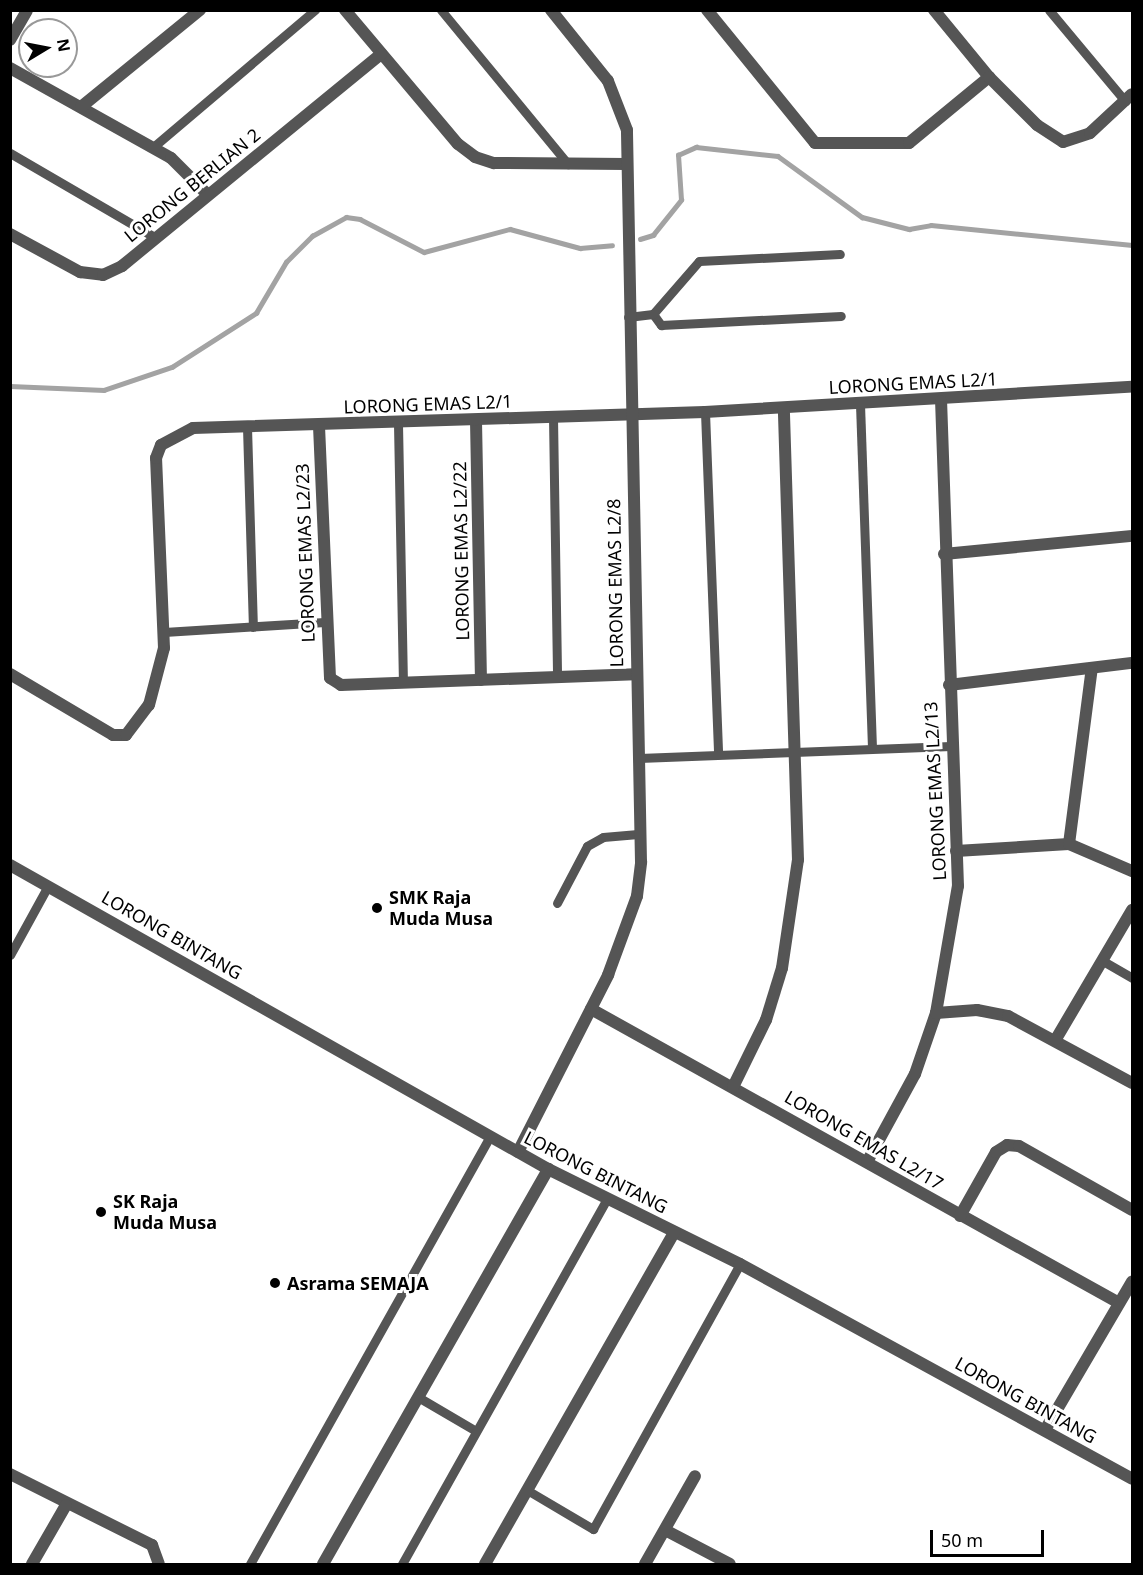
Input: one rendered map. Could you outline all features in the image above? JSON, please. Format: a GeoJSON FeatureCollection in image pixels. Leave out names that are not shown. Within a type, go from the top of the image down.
{"type":"FeatureCollection","features":[{"type":"Feature","properties":{"kind":"street"},"geometry":{"type":"LineString","coordinates":[[10,40],[27,10]]}},
{"type":"Feature","properties":{"kind":"street"},"geometry":{"type":"LineString","coordinates":[[81,107],[200,10]]}},
{"type":"Feature","properties":{"kind":"street"},"geometry":{"type":"LineString","coordinates":[[345,10],[381,54],[475,157],[568,164],[627,164]]}},
{"type":"Feature","properties":{"kind":"street","name":"LORONG EMAS L2/8"},"geometry":{"type":"LineString","coordinates":[[518,1152],[591,1008],[637,896],[641,834],[628,415],[627,130],[618,97],[551,10]]}},
{"type":"Feature","properties":{"kind":"street"},"geometry":{"type":"LineString","coordinates":[[707,10],[815,143],[909,143],[989,77]]}},
{"type":"Feature","properties":{"kind":"street"},"geometry":{"type":"LineString","coordinates":[[934,10],[989,77],[1037,125],[1063,142],[1090,132],[1129,97]]}},
{"type":"Feature","properties":{"kind":"street","name":"LORONG BERLIAN 2"},"geometry":{"type":"LineString","coordinates":[[10,234],[80,272],[103,275],[156,238],[381,54]]}},
{"type":"Feature","properties":{"kind":"street"},"geometry":{"type":"LineString","coordinates":[[10,68],[152,148],[208,195]]}},
{"type":"Feature","properties":{"kind":"street","name":"LORONG EMAS L2/1"},"geometry":{"type":"LineString","coordinates":[[10,674],[113,735],[126,735],[149,705],[164,632],[156,458],[161,446],[193,428],[476,422],[941,401],[1132,387]]}},
{"type":"Feature","properties":{"kind":"street","name":"LORONG EMAS L2/13"},"geometry":{"type":"LineString","coordinates":[[867,1162],[915,1074],[936,1013],[958,886],[944,554],[941,401]]}},
{"type":"Feature","properties":{"kind":"street"},"geometry":{"type":"LineString","coordinates":[[733,1087],[766,1020],[792,918],[798,860],[784,408]]}},
{"type":"Feature","properties":{"kind":"street","name":"LORONG EMAS L2/22"},"geometry":{"type":"LineString","coordinates":[[476,422],[481,680]]}},
{"type":"Feature","properties":{"kind":"street","name":"LORONG EMAS L2/23"},"geometry":{"type":"LineString","coordinates":[[320,426],[325,622],[330,678],[340,685],[403,682]]}},
{"type":"Feature","properties":{"kind":"street"},"geometry":{"type":"LineString","coordinates":[[944,554],[1132,536]]}},
{"type":"Feature","properties":{"kind":"street"},"geometry":{"type":"LineString","coordinates":[[949,685],[1132,663]]}},
{"type":"Feature","properties":{"kind":"street"},"geometry":{"type":"LineString","coordinates":[[1069,844],[1092,668]]}},
{"type":"Feature","properties":{"kind":"street"},"geometry":{"type":"LineString","coordinates":[[403,682],[635,674]]}},
{"type":"Feature","properties":{"kind":"street"},"geometry":{"type":"LineString","coordinates":[[956,851],[1069,844],[1132,871]]}},
{"type":"Feature","properties":{"kind":"street","name":"LORONG BINTANG"},"geometry":{"type":"LineString","coordinates":[[10,865],[548,1169],[740,1264],[1132,1479]]}},
{"type":"Feature","properties":{"kind":"street"},"geometry":{"type":"LineString","coordinates":[[1056,1039],[1132,910]]}},
{"type":"Feature","properties":{"kind":"street","name":"LORONG EMAS L2/17"},"geometry":{"type":"LineString","coordinates":[[591,1008],[1119,1303]]}},
{"type":"Feature","properties":{"kind":"street"},"geometry":{"type":"LineString","coordinates":[[936,1013],[977,1010],[1008,1016],[1056,1039],[1132,1083]]}},
{"type":"Feature","properties":{"kind":"street"},"geometry":{"type":"LineString","coordinates":[[960,1216],[996,1152],[1007,1145],[1019,1146],[1132,1210]]}},
{"type":"Feature","properties":{"kind":"street"},"geometry":{"type":"LineString","coordinates":[[322,1564],[548,1169]]}},
{"type":"Feature","properties":{"kind":"street"},"geometry":{"type":"LineString","coordinates":[[485,1564],[674,1232]]}},
{"type":"Feature","properties":{"kind":"street"},"geometry":{"type":"LineString","coordinates":[[1045,1430],[1132,1282]]}},
{"type":"Feature","properties":{"kind":"street"},"geometry":{"type":"LineString","coordinates":[[10,1474],[66,1505],[152,1545],[159,1560]]}},
{"type":"Feature","properties":{"kind":"street"},"geometry":{"type":"LineString","coordinates":[[645,1564],[695,1476]]}},
{"type":"Feature","properties":{"kind":"street"},"geometry":{"type":"LineString","coordinates":[[32,1564],[66,1505]]}},
{"type":"Feature","properties":{"kind":"street"},"geometry":{"type":"LineString","coordinates":[[665,1530],[730,1564]]}},
{"type":"Feature","properties":{"kind":"lane"},"geometry":{"type":"LineString","coordinates":[[152,148],[315,10]]}},
{"type":"Feature","properties":{"kind":"lane"},"geometry":{"type":"LineString","coordinates":[[441,10],[568,164]]}},
{"type":"Feature","properties":{"kind":"lane"},"geometry":{"type":"LineString","coordinates":[[1049,10],[1129,97]]}},
{"type":"Feature","properties":{"kind":"lane"},"geometry":{"type":"LineString","coordinates":[[10,153],[156,238]]}},
{"type":"Feature","properties":{"kind":"lane"},"geometry":{"type":"LineString","coordinates":[[627,317],[653,314],[699,261],[840,254]]}},
{"type":"Feature","properties":{"kind":"lane"},"geometry":{"type":"LineString","coordinates":[[653,314],[661,325],[841,316]]}},
{"type":"Feature","properties":{"kind":"lane"},"geometry":{"type":"LineString","coordinates":[[860,404],[872,748]]}},
{"type":"Feature","properties":{"kind":"lane"},"geometry":{"type":"LineString","coordinates":[[705,412],[718,754]]}},
{"type":"Feature","properties":{"kind":"lane"},"geometry":{"type":"LineString","coordinates":[[553,417],[557,677]]}},
{"type":"Feature","properties":{"kind":"lane"},"geometry":{"type":"LineString","coordinates":[[398,424],[403,682]]}},
{"type":"Feature","properties":{"kind":"lane"},"geometry":{"type":"LineString","coordinates":[[247,427],[252,627]]}},
{"type":"Feature","properties":{"kind":"lane"},"geometry":{"type":"LineString","coordinates":[[164,632],[325,622]]}},
{"type":"Feature","properties":{"kind":"lane"},"geometry":{"type":"LineString","coordinates":[[639,758],[795,750],[951,746]]}},
{"type":"Feature","properties":{"kind":"lane"},"geometry":{"type":"LineString","coordinates":[[557,903],[587,846],[603,837],[641,834]]}},
{"type":"Feature","properties":{"kind":"lane"},"geometry":{"type":"LineString","coordinates":[[11,953],[48,886]]}},
{"type":"Feature","properties":{"kind":"lane"},"geometry":{"type":"LineString","coordinates":[[1102,961],[1132,978]]}},
{"type":"Feature","properties":{"kind":"lane"},"geometry":{"type":"LineString","coordinates":[[249,1564],[490,1136]]}},
{"type":"Feature","properties":{"kind":"lane"},"geometry":{"type":"LineString","coordinates":[[402,1564],[607,1198]]}},
{"type":"Feature","properties":{"kind":"lane"},"geometry":{"type":"LineString","coordinates":[[527,1490],[593,1529],[740,1264]]}},
{"type":"Feature","properties":{"kind":"lane"},"geometry":{"type":"LineString","coordinates":[[418,1397],[476,1431]]}},
{"type":"Feature","properties":{"kind":"waterway"},"geometry":{"type":"LineString","coordinates":[[640,239],[653,235],[681,200],[678,155],[696,147],[778,156],[862,217],[909,229],[931,225],[1132,245]]}},
{"type":"Feature","properties":{"kind":"waterway"},"geometry":{"type":"LineString","coordinates":[[10,386],[104,390],[172,367],[256,313],[286,262],[312,236],[346,217],[360,219],[424,252],[510,229],[580,248],[612,245]]}},
{"type":"Feature","properties":{"kind":"place","name":"SMK Raja Muda Musa"},"geometry":{"type":"Point","coordinates":[377,908]}},
{"type":"Feature","properties":{"kind":"place","name":"SK Raja Muda Musa"},"geometry":{"type":"Point","coordinates":[101,1212]}},
{"type":"Feature","properties":{"kind":"place","name":"Asrama SEMAJA"},"geometry":{"type":"Point","coordinates":[275,1283]}}]}
